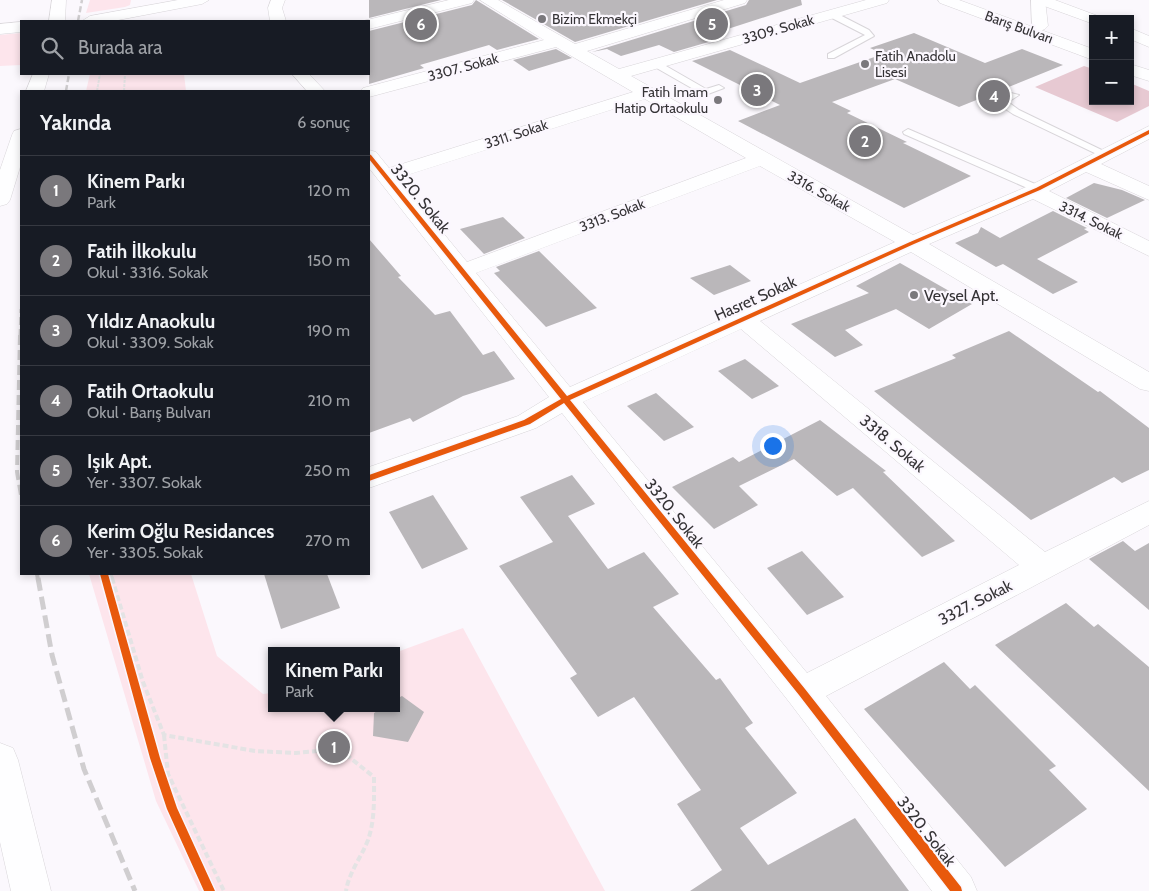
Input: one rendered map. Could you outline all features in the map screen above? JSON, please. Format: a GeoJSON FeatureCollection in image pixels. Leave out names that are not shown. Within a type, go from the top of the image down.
{"type":"FeatureCollection","features":[{"type":"Feature","properties":{"kind":"street"},"geometry":{"type":"LineString","coordinates":[[57,20],[59,0]]}},
{"type":"Feature","properties":{"kind":"street"},"geometry":{"type":"LineString","coordinates":[[94,20],[144,6],[202,0]]}},
{"type":"Feature","properties":{"kind":"street"},"geometry":{"type":"LineString","coordinates":[[278,0],[275,8],[278,20]]}},
{"type":"Feature","properties":{"kind":"street"},"geometry":{"type":"LineString","coordinates":[[370,24],[467,0]]}},
{"type":"Feature","properties":{"kind":"street","name":"3307. Sokak"},"geometry":{"type":"LineString","coordinates":[[370,92],[566,46],[740,0]]}},
{"type":"Feature","properties":{"kind":"street","name":"3309. Sokak"},"geometry":{"type":"LineString","coordinates":[[617,75],[882,0]]}},
{"type":"Feature","properties":{"kind":"street","name":"Barış Bulvarı"},"geometry":{"type":"LineString","coordinates":[[945,0],[1089,54]]}},
{"type":"Feature","properties":{"kind":"street","name":"Barış Bulvarı"},"geometry":{"type":"LineString","coordinates":[[970,0],[1089,44]]}},
{"type":"Feature","properties":{"kind":"street"},"geometry":{"type":"LineString","coordinates":[[1040,26],[1040,0],[1089,18]]}},
{"type":"Feature","properties":{"kind":"street"},"geometry":{"type":"LineString","coordinates":[[494,4],[524,2]]}},
{"type":"Feature","properties":{"kind":"street","name":"3316. Sokak"},"geometry":{"type":"LineString","coordinates":[[494,4],[761,159],[912,243],[1149,383]]}},
{"type":"Feature","properties":{"kind":"street"},"geometry":{"type":"LineString","coordinates":[[0,29],[20,27]]}},
{"type":"Feature","properties":{"kind":"street"},"geometry":{"type":"LineString","coordinates":[[1134,36],[1148,41]]}},
{"type":"Feature","properties":{"kind":"street"},"geometry":{"type":"LineString","coordinates":[[1133,60],[1149,66]]}},
{"type":"Feature","properties":{"kind":"street"},"geometry":{"type":"LineString","coordinates":[[1134,70],[1149,76]]}},
{"type":"Feature","properties":{"kind":"street"},"geometry":{"type":"LineString","coordinates":[[35,90],[41,75]]}},
{"type":"Feature","properties":{"kind":"street"},"geometry":{"type":"LineString","coordinates":[[301,75],[315,90]]}},
{"type":"Feature","properties":{"kind":"street","name":"3311. Sokak"},"geometry":{"type":"LineString","coordinates":[[377,166],[647,93]]}},
{"type":"Feature","properties":{"kind":"street","name":"Hasret Sokak"},"geometry":{"type":"LineString","coordinates":[[370,478],[527,422],[566,398],[1035,190],[1149,132]]}},
{"type":"Feature","properties":{"kind":"street"},"geometry":{"type":"LineString","coordinates":[[1,193],[20,137]]}},
{"type":"Feature","properties":{"kind":"street","name":"3313. Sokak"},"geometry":{"type":"LineString","coordinates":[[462,271],[761,159]]}},
{"type":"Feature","properties":{"kind":"street"},"geometry":{"type":"LineString","coordinates":[[1097,160],[1149,194]]}},
{"type":"Feature","properties":{"kind":"street","name":"3320. Sokak"},"geometry":{"type":"LineString","coordinates":[[377,166],[802,692],[957,891]]}},
{"type":"Feature","properties":{"kind":"street","name":"3314. Sokak"},"geometry":{"type":"LineString","coordinates":[[1035,190],[1149,249]]}},
{"type":"Feature","properties":{"kind":"street","name":"3318. Sokak"},"geometry":{"type":"LineString","coordinates":[[743,319],[1043,568]]}},
{"type":"Feature","properties":{"kind":"street","name":"3327. Sokak"},"geometry":{"type":"LineString","coordinates":[[802,692],[1149,512]]}},
{"type":"Feature","properties":{"kind":"street"},"geometry":{"type":"LineString","coordinates":[[0,760],[31,891]]}},
{"type":"Feature","properties":{"kind":"lane"},"geometry":{"type":"LineString","coordinates":[[831,14],[866,32],[870,36],[831,56]]}},
{"type":"Feature","properties":{"kind":"lane"},"geometry":{"type":"LineString","coordinates":[[656,64],[705,92],[720,88]]}},
{"type":"Feature","properties":{"kind":"lane"},"geometry":{"type":"LineString","coordinates":[[1014,95],[1001,102],[1097,160]]}},
{"type":"Feature","properties":{"kind":"lane"},"geometry":{"type":"LineString","coordinates":[[908,132],[1035,190]]}},
{"type":"Feature","properties":{"kind":"path"},"geometry":{"type":"LineString","coordinates":[[92,90],[96,75]]}},
{"type":"Feature","properties":{"kind":"path"},"geometry":{"type":"LineString","coordinates":[[97,90],[100,75]]}},
{"type":"Feature","properties":{"kind":"path"},"geometry":{"type":"LineString","coordinates":[[124,90],[125,75]]}},
{"type":"Feature","properties":{"kind":"path"},"geometry":{"type":"LineString","coordinates":[[110,575],[124,649]]}},
{"type":"Feature","properties":{"kind":"path"},"geometry":{"type":"LineString","coordinates":[[110,575],[143,682],[164,735],[168,774],[224,891]]}},
{"type":"Feature","properties":{"kind":"path"},"geometry":{"type":"LineString","coordinates":[[164,735],[255,751],[296,753],[340,749],[374,777],[375,819],[367,844],[348,875],[346,891]]}},
{"type":"Feature","properties":{"kind":"path"},"geometry":{"type":"LineString","coordinates":[[158,766],[163,784]]}},
{"type":"Feature","properties":{"kind":"shaded area"},"geometry":{"type":"Polygon","coordinates":[[[90,0],[131,0],[130,5],[125,7],[86,13],[90,0]]]}},
{"type":"Feature","properties":{"kind":"shaded area"},"geometry":{"type":"Polygon","coordinates":[[[20,33],[20,65],[0,66],[0,35],[20,33]]]}},
{"type":"Feature","properties":{"kind":"shaded area"},"geometry":{"type":"Polygon","coordinates":[[[1084,66],[1089,68],[1089,105],[1134,105],[1134,85],[1149,91],[1149,106],[1117,122],[1035,87],[1084,66]]]}},
{"type":"Feature","properties":{"kind":"shaded area"},"geometry":{"type":"Polygon","coordinates":[[[90,75],[184,75],[186,90],[86,90],[90,75]]]}},
{"type":"Feature","properties":{"kind":"shaded area"},"geometry":{"type":"Polygon","coordinates":[[[89,575],[191,575],[217,656],[263,694],[268,693],[268,712],[400,712],[400,651],[463,628],[605,891],[199,891],[156,801],[89,575]]]}},
{"type":"Feature","properties":{"kind":"building"},"geometry":{"type":"Polygon","coordinates":[[[369,0],[441,0],[369,18],[369,0]]]}},
{"type":"Feature","properties":{"kind":"building"},"geometry":{"type":"Polygon","coordinates":[[[476,0],[539,39],[497,50],[489,45],[420,65],[424,68],[369,84],[370,31],[472,5],[476,0]]]}},
{"type":"Feature","properties":{"kind":"building"},"geometry":{"type":"Polygon","coordinates":[[[502,0],[717,0],[575,42],[502,0]]]}},
{"type":"Feature","properties":{"kind":"building"},"geometry":{"type":"Polygon","coordinates":[[[749,0],[801,0],[802,5],[703,37],[712,41],[674,52],[659,45],[621,56],[607,49],[592,52],[746,5],[749,0]]]}},
{"type":"Feature","properties":{"kind":"building"},"geometry":{"type":"Polygon","coordinates":[[[914,33],[985,63],[1022,49],[1063,65],[959,107],[895,79],[832,102],[851,111],[847,113],[907,142],[903,143],[971,176],[904,208],[738,121],[780,105],[692,61],[730,50],[800,83],[883,54],[870,48],[914,33]]]}},
{"type":"Feature","properties":{"kind":"building"},"geometry":{"type":"Polygon","coordinates":[[[556,49],[572,58],[529,71],[513,60],[556,49]]]}},
{"type":"Feature","properties":{"kind":"building"},"geometry":{"type":"Polygon","coordinates":[[[1094,183],[1122,190],[1145,200],[1107,218],[1066,198],[1094,183]]]}},
{"type":"Feature","properties":{"kind":"building"},"geometry":{"type":"Polygon","coordinates":[[[1053,211],[1087,228],[1084,229],[1089,232],[1037,259],[1078,282],[1053,294],[1003,264],[996,267],[955,243],[978,233],[981,227],[1000,238],[1053,211]]]}},
{"type":"Feature","properties":{"kind":"building"},"geometry":{"type":"Polygon","coordinates":[[[503,217],[525,238],[484,254],[460,229],[503,217]]]}},
{"type":"Feature","properties":{"kind":"building"},"geometry":{"type":"Polygon","coordinates":[[[370,240],[401,276],[398,277],[435,315],[450,311],[483,355],[494,351],[515,379],[463,396],[413,422],[410,418],[370,433],[370,240]]]}},
{"type":"Feature","properties":{"kind":"building"},"geometry":{"type":"Polygon","coordinates":[[[539,251],[597,308],[546,327],[494,273],[500,271],[496,267],[539,251]]]}},
{"type":"Feature","properties":{"kind":"building"},"geometry":{"type":"Polygon","coordinates":[[[900,263],[972,304],[929,329],[896,309],[845,330],[863,345],[835,357],[791,324],[869,293],[856,286],[900,263]]]}},
{"type":"Feature","properties":{"kind":"building"},"geometry":{"type":"Polygon","coordinates":[[[730,265],[751,281],[714,295],[690,278],[730,265]]]}},
{"type":"Feature","properties":{"kind":"building"},"geometry":{"type":"Polygon","coordinates":[[[1009,331],[1098,392],[1100,391],[1149,428],[1149,470],[1122,483],[1114,477],[1031,520],[874,391],[956,358],[952,355],[1009,331]]]}},
{"type":"Feature","properties":{"kind":"building"},"geometry":{"type":"Polygon","coordinates":[[[745,359],[779,386],[752,399],[718,371],[745,359]]]}},
{"type":"Feature","properties":{"kind":"building"},"geometry":{"type":"Polygon","coordinates":[[[656,393],[694,427],[664,441],[627,406],[656,393]]]}},
{"type":"Feature","properties":{"kind":"building"},"geometry":{"type":"Polygon","coordinates":[[[820,420],[886,471],[883,472],[955,541],[922,557],[853,488],[837,496],[794,459],[739,486],[758,505],[714,529],[672,487],[733,457],[739,462],[820,420]]]}},
{"type":"Feature","properties":{"kind":"building"},"geometry":{"type":"Polygon","coordinates":[[[572,475],[595,504],[568,516],[608,569],[644,552],[679,594],[653,607],[716,680],[720,678],[753,723],[745,728],[797,793],[740,828],[768,865],[855,818],[909,891],[690,891],[722,870],[677,804],[701,790],[634,697],[598,717],[570,678],[577,674],[499,566],[553,542],[520,497],[572,475]]]}},
{"type":"Feature","properties":{"kind":"building"},"geometry":{"type":"Polygon","coordinates":[[[433,495],[468,549],[422,569],[389,512],[433,495]]]}},
{"type":"Feature","properties":{"kind":"building"},"geometry":{"type":"Polygon","coordinates":[[[1123,541],[1135,551],[1149,543],[1149,610],[1089,559],[1123,541]]]}},
{"type":"Feature","properties":{"kind":"building"},"geometry":{"type":"Polygon","coordinates":[[[802,551],[844,597],[807,615],[767,568],[802,551]]]}},
{"type":"Feature","properties":{"kind":"building"},"geometry":{"type":"Polygon","coordinates":[[[264,575],[327,575],[340,608],[281,629],[264,575]]]}},
{"type":"Feature","properties":{"kind":"building"},"geometry":{"type":"Polygon","coordinates":[[[1066,603],[1094,627],[1098,624],[1149,667],[1149,791],[995,645],[1066,603]]]}},
{"type":"Feature","properties":{"kind":"building"},"geometry":{"type":"Polygon","coordinates":[[[944,662],[970,689],[975,685],[1056,766],[1049,770],[1087,809],[1005,867],[864,709],[944,662]]]}},
{"type":"Feature","properties":{"kind":"building"},"geometry":{"type":"Polygon","coordinates":[[[402,696],[424,712],[408,742],[373,736],[374,713],[400,712],[400,697],[402,696]]]}},
{"type":"Feature","properties":{"kind":"railway"},"geometry":{"type":"LineString","coordinates":[[78,20],[82,0]]}},
{"type":"Feature","properties":{"kind":"railway"},"geometry":{"type":"LineString","coordinates":[[66,90],[69,75]]}},
{"type":"Feature","properties":{"kind":"railway"},"geometry":{"type":"LineString","coordinates":[[20,335],[17,472],[20,489]]}},
{"type":"Feature","properties":{"kind":"railway"},"geometry":{"type":"LineString","coordinates":[[37,575],[38,580]]}},
{"type":"Feature","properties":{"kind":"railway"},"geometry":{"type":"LineString","coordinates":[[38,578],[52,655],[84,769],[135,891]]}},
{"type":"Feature","properties":{"kind":"cycle path"},"geometry":{"type":"LineString","coordinates":[[370,478],[527,422],[566,399],[912,243],[1038,189],[1149,132]]}},
{"type":"Feature","properties":{"kind":"cycle path"},"geometry":{"type":"LineString","coordinates":[[370,157],[802,692],[957,891]]}},
{"type":"Feature","properties":{"kind":"cycle path"},"geometry":{"type":"LineString","coordinates":[[104,575],[155,758],[172,809],[210,891]]}},
{"type":"Feature","properties":{"kind":"place","name":"Bizim Ekmekçi"},"geometry":{"type":"Point","coordinates":[542,19]}},
{"type":"Feature","properties":{"kind":"place","name":"Kerim Oğlu Residances"},"geometry":{"type":"Point","coordinates":[421,24]}},
{"type":"Feature","properties":{"kind":"place","name":"Işık Apt."},"geometry":{"type":"Point","coordinates":[712,24]}},
{"type":"Feature","properties":{"kind":"place","name":"Fatih Anadolu Lisesi"},"geometry":{"type":"Point","coordinates":[865,64]}},
{"type":"Feature","properties":{"kind":"place","name":"Yıldız Anaokulu"},"geometry":{"type":"Point","coordinates":[757,90]}},
{"type":"Feature","properties":{"kind":"place","name":"Fatih Ortaokulu"},"geometry":{"type":"Point","coordinates":[994,96]}},
{"type":"Feature","properties":{"kind":"place","name":"Fatih İmam Hatip Ortaokulu"},"geometry":{"type":"Point","coordinates":[718,100]}},
{"type":"Feature","properties":{"kind":"place","name":"Fatih İlkokulu"},"geometry":{"type":"Point","coordinates":[865,141]}},
{"type":"Feature","properties":{"kind":"place","name":"Veysel Apt."},"geometry":{"type":"Point","coordinates":[914,295]}},
{"type":"Feature","properties":{"kind":"place","name":"Kinem Parkı"},"geometry":{"type":"Point","coordinates":[334,747]}}]}
